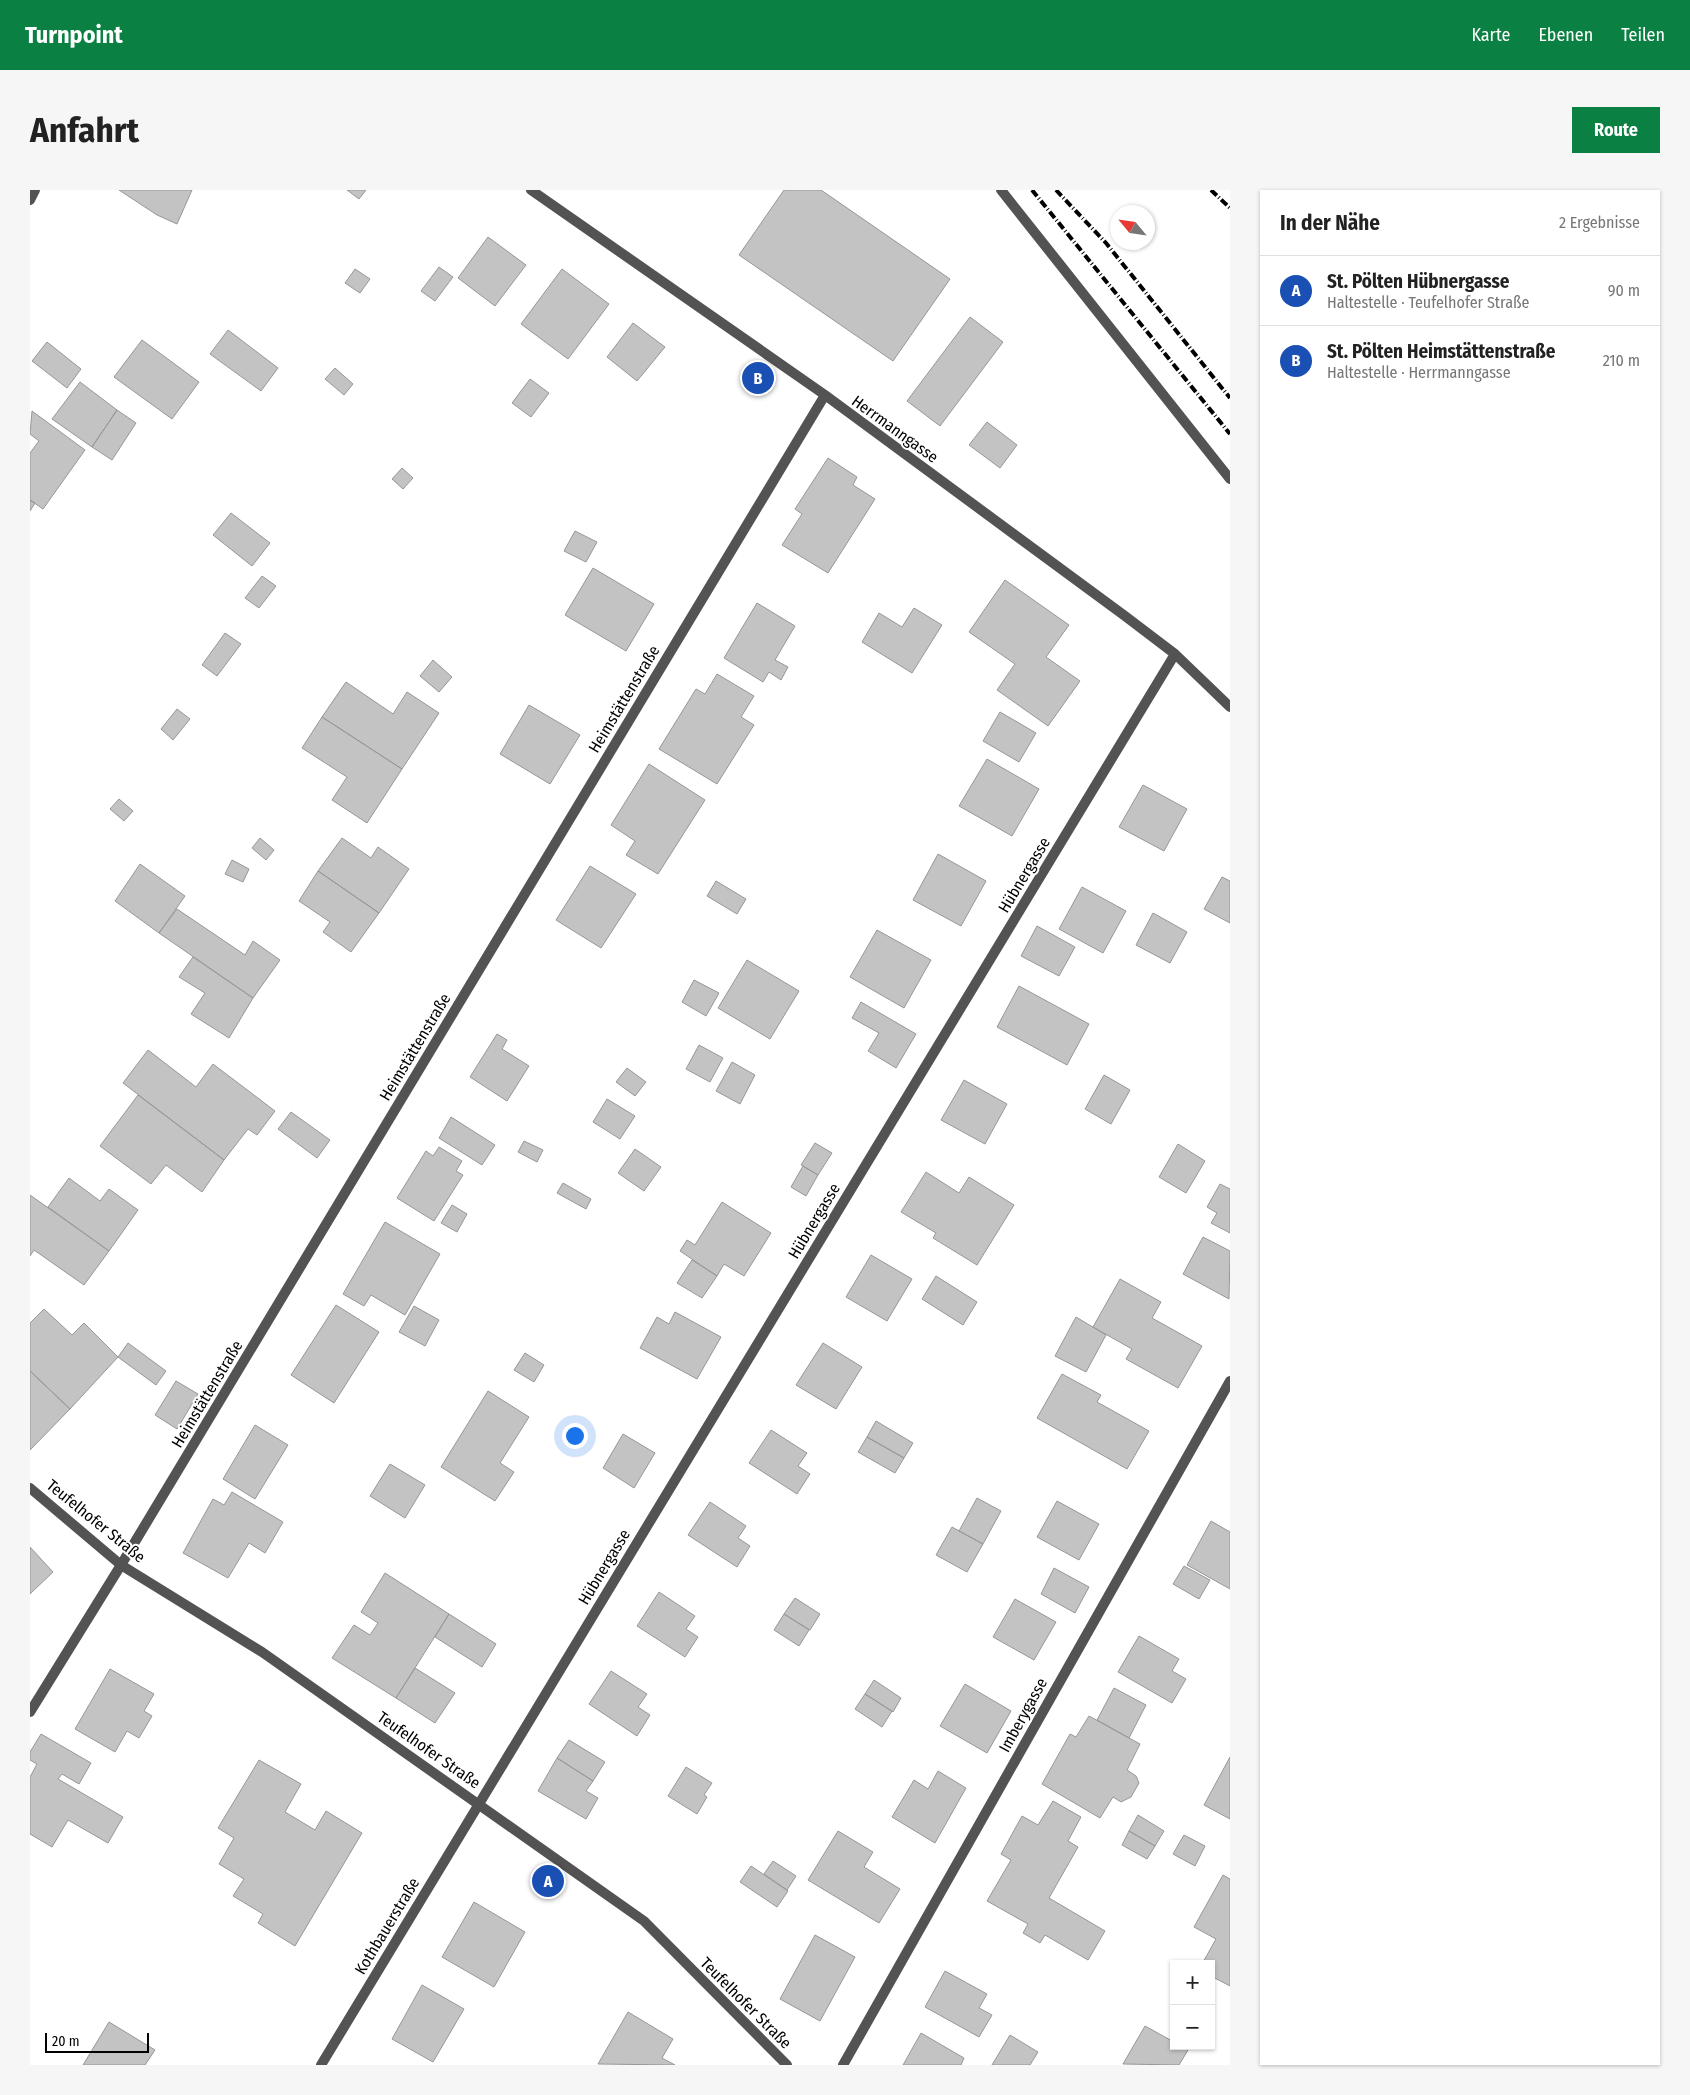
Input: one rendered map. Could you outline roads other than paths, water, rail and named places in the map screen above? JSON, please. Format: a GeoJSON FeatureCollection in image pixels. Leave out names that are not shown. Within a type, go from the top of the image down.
{"type":"FeatureCollection","features":[{"type":"Feature","properties":{"kind":"street"},"geometry":{"type":"LineString","coordinates":[[30,200],[34,190]]}},
{"type":"Feature","properties":{"kind":"street","name":"Herrmanngasse"},"geometry":{"type":"LineString","coordinates":[[530,190],[824,395],[1125,616],[1175,654],[1230,707]]}},
{"type":"Feature","properties":{"kind":"street"},"geometry":{"type":"LineString","coordinates":[[1001,190],[1230,479]]}},
{"type":"Feature","properties":{"kind":"street","name":"Heimstättenstraße"},"geometry":{"type":"LineString","coordinates":[[30,1712],[121,1565],[824,395]]}},
{"type":"Feature","properties":{"kind":"street","name":"Hübnergasse"},"geometry":{"type":"LineString","coordinates":[[478,1803],[1175,654]]}},
{"type":"Feature","properties":{"kind":"street","name":"Imberygasse"},"geometry":{"type":"LineString","coordinates":[[843,2065],[1230,1381]]}},
{"type":"Feature","properties":{"kind":"street","name":"Teufelhofer Straße"},"geometry":{"type":"LineString","coordinates":[[30,1488],[121,1565],[262,1652],[644,1921],[787,2065]]}},
{"type":"Feature","properties":{"kind":"street","name":"Kothbauerstraße"},"geometry":{"type":"LineString","coordinates":[[321,2065],[478,1803]]}},
{"type":"Feature","properties":{"kind":"railway"},"geometry":{"type":"LineString","coordinates":[[1032,190],[1230,434]]}},
{"type":"Feature","properties":{"kind":"railway"},"geometry":{"type":"LineString","coordinates":[[1056,190],[1106,243],[1230,398]]}},
{"type":"Feature","properties":{"kind":"railway"},"geometry":{"type":"LineString","coordinates":[[1211,190],[1230,208]]}},
{"type":"Feature","properties":{"kind":"place","name":"St. Pölten Heimstättenstraße"},"geometry":{"type":"Point","coordinates":[758,378]}},
{"type":"Feature","properties":{"kind":"place","name":"St. Pölten Hübnergasse"},"geometry":{"type":"Point","coordinates":[548,1881]}}]}
